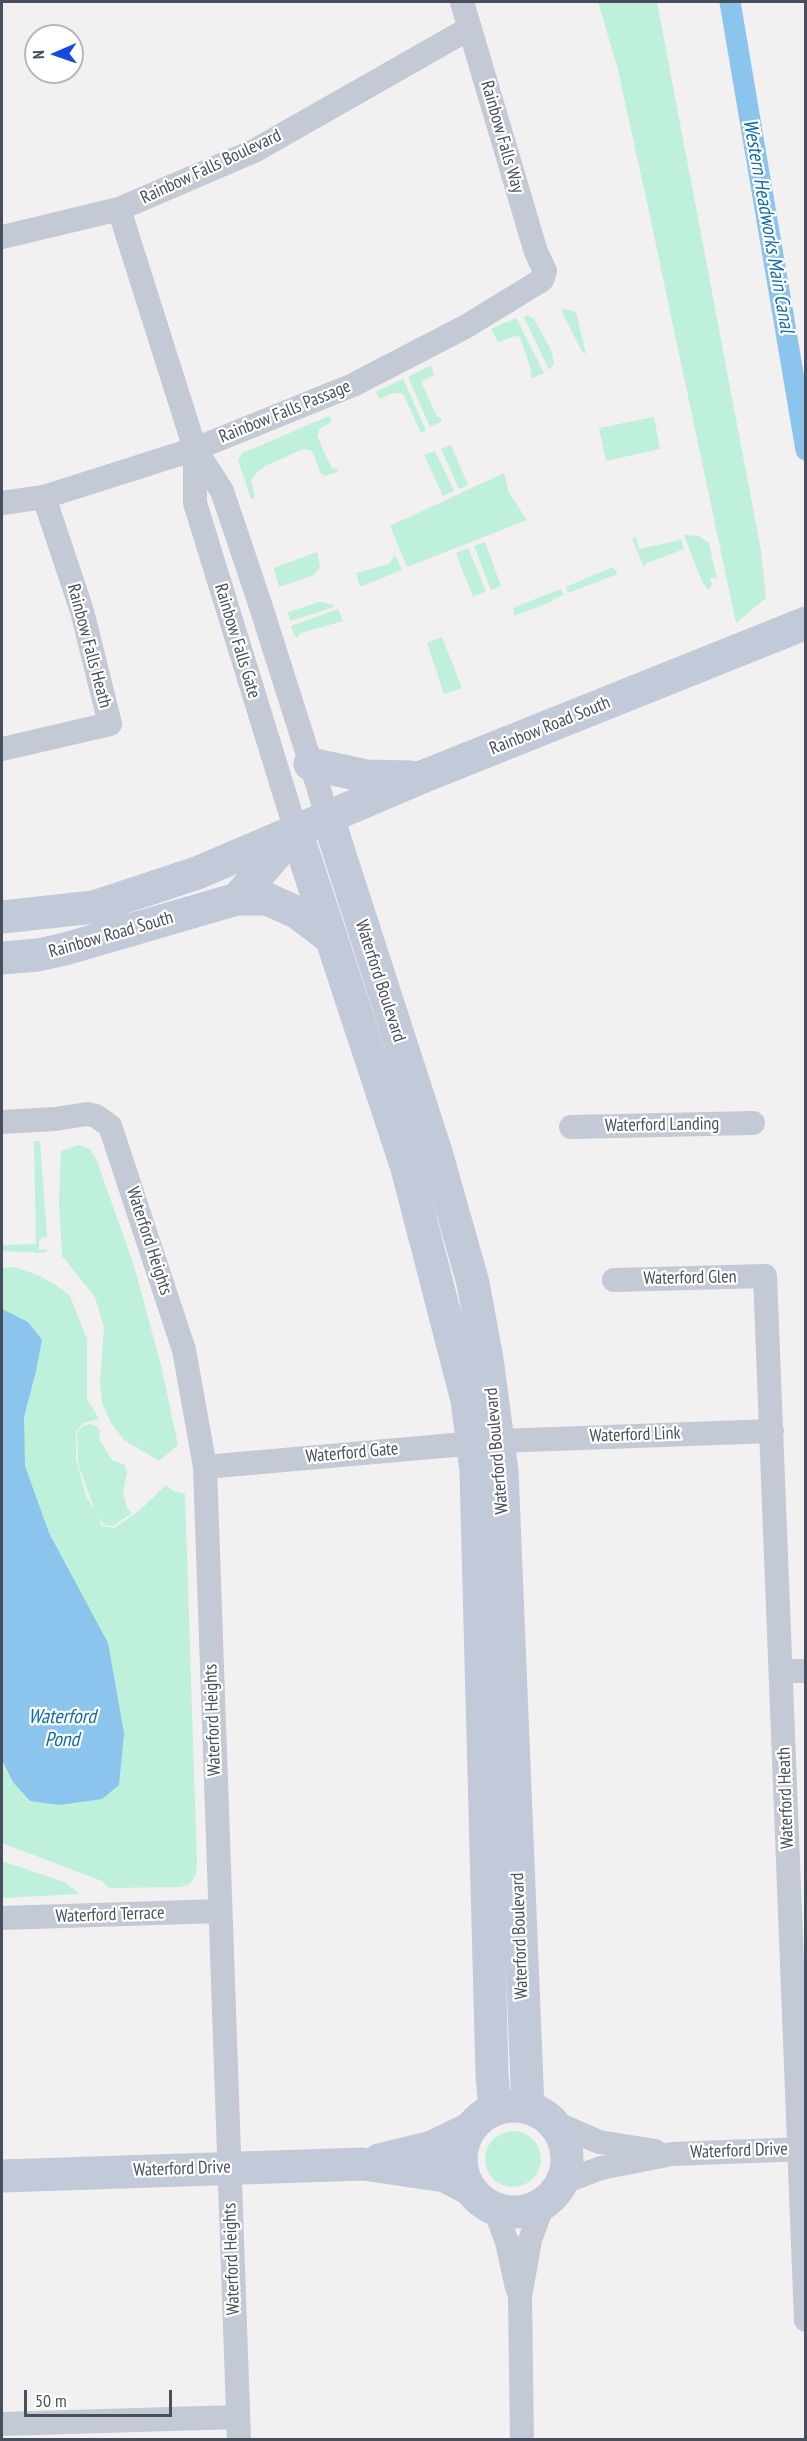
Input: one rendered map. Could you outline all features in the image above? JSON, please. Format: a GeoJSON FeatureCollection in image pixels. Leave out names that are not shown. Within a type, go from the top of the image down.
{"type":"FeatureCollection","features":[{"type":"Feature","properties":{"kind":"street","name":"Rainbow Falls Way"},"geometry":{"type":"LineString","coordinates":[[462,2],[536,252],[545,271]]}},
{"type":"Feature","properties":{"kind":"street","name":"Rainbow Falls Boulevard"},"geometry":{"type":"LineString","coordinates":[[2,237],[119,209],[254,151],[470,28]]}},
{"type":"Feature","properties":{"kind":"street","name":"Rainbow Falls Gate"},"geometry":{"type":"LineString","coordinates":[[119,209],[195,449],[222,491],[328,818]]}},
{"type":"Feature","properties":{"kind":"street","name":"Rainbow Falls Passage"},"geometry":{"type":"LineString","coordinates":[[2,503],[44,497],[195,449],[353,385],[465,327],[542,280],[545,271]]}},
{"type":"Feature","properties":{"kind":"street","name":"Rainbow Falls Gate"},"geometry":{"type":"LineString","coordinates":[[195,449],[195,504],[296,831]]}},
{"type":"Feature","properties":{"kind":"street","name":"Rainbow Falls Heath"},"geometry":{"type":"LineString","coordinates":[[2,749],[110,724],[82,611],[44,497]]}},
{"type":"Feature","properties":{"kind":"street","name":"Rainbow Road South"},"geometry":{"type":"LineString","coordinates":[[2,917],[94,907],[197,873],[422,777],[794,627]]}},
{"type":"Feature","properties":{"kind":"street"},"geometry":{"type":"LineString","coordinates":[[310,764],[366,776],[422,777]]}},
{"type":"Feature","properties":{"kind":"street","name":"Waterford Boulevard"},"geometry":{"type":"LineString","coordinates":[[328,818],[436,1152],[473,1282],[488,1359],[486,1441],[476,1471],[492,2074],[483,2118]]}},
{"type":"Feature","properties":{"kind":"street","name":"Rainbow Road South"},"geometry":{"type":"LineString","coordinates":[[2,958],[38,955],[65,949],[237,899],[296,831]]}},
{"type":"Feature","properties":{"kind":"street","name":"Waterford Boulevard"},"geometry":{"type":"LineString","coordinates":[[296,831],[407,1168],[467,1400],[502,1471],[540,2114]]}},
{"type":"Feature","properties":{"kind":"street"},"geometry":{"type":"LineString","coordinates":[[237,899],[267,899],[298,913],[332,938]]}},
{"type":"Feature","properties":{"kind":"street","name":"Waterford Heights"},"geometry":{"type":"LineString","coordinates":[[2,1122],[55,1119],[87,1114],[96,1116],[110,1126],[184,1350],[205,1467],[238,2428]]}},
{"type":"Feature","properties":{"kind":"street","name":"Waterford Landing"},"geometry":{"type":"LineString","coordinates":[[571,1127],[753,1123]]}},
{"type":"Feature","properties":{"kind":"street","name":"Waterford Glen"},"geometry":{"type":"LineString","coordinates":[[615,1280],[765,1276]]}},
{"type":"Feature","properties":{"kind":"street","name":"Waterford Heath"},"geometry":{"type":"LineString","coordinates":[[765,1276],[772,1431],[794,1671],[806,2320]]}},
{"type":"Feature","properties":{"kind":"street","name":"Waterford Link"},"geometry":{"type":"LineString","coordinates":[[486,1441],[772,1431]]}},
{"type":"Feature","properties":{"kind":"street","name":"Waterford Gate"},"geometry":{"type":"LineString","coordinates":[[205,1467],[486,1441]]}},
{"type":"Feature","properties":{"kind":"street","name":"Waterford Terrace"},"geometry":{"type":"LineString","coordinates":[[2,1918],[219,1911]]}},
{"type":"Feature","properties":{"kind":"street"},"geometry":{"type":"LineString","coordinates":[[522,2439],[520,2297],[530,2240],[567,2167],[567,2151],[561,2134],[540,2114],[512,2106],[483,2118],[462,2146],[460,2161],[463,2175],[470,2189],[481,2201],[495,2209],[512,2212],[528,2211],[552,2194]]}},
{"type":"Feature","properties":{"kind":"street","name":"Waterford Drive"},"geometry":{"type":"LineString","coordinates":[[540,2114],[599,2142],[672,2154]]}},
{"type":"Feature","properties":{"kind":"street","name":"Waterford Drive"},"geometry":{"type":"LineString","coordinates":[[2,2176],[363,2163],[432,2148],[483,2118]]}},
{"type":"Feature","properties":{"kind":"street","name":"Waterford Drive"},"geometry":{"type":"LineString","coordinates":[[552,2194],[601,2168],[672,2154],[802,2149]]}},
{"type":"Feature","properties":{"kind":"street","name":"Waterford Drive"},"geometry":{"type":"LineString","coordinates":[[363,2163],[445,2176],[470,2189]]}},
{"type":"Feature","properties":{"kind":"street"},"geometry":{"type":"LineString","coordinates":[[495,2209],[507,2242],[520,2297]]}},
{"type":"Feature","properties":{"kind":"street"},"geometry":{"type":"LineString","coordinates":[[2,2424],[238,2428]]}},
{"type":"Feature","properties":{"kind":"green space"},"geometry":{"type":"Polygon","coordinates":[[[598,2],[657,2],[761,551],[766,598],[736,623],[617,66],[598,2]]]}},
{"type":"Feature","properties":{"kind":"green space"},"geometry":{"type":"Polygon","coordinates":[[[561,310],[576,312],[586,354],[582,351],[561,310]]]}},
{"type":"Feature","properties":{"kind":"green space"},"geometry":{"type":"Polygon","coordinates":[[[528,315],[534,319],[552,352],[554,364],[549,370],[524,317],[528,315]]]}},
{"type":"Feature","properties":{"kind":"green space"},"geometry":{"type":"Polygon","coordinates":[[[516,318],[544,373],[532,378],[519,335],[498,342],[491,329],[516,318]]]}},
{"type":"Feature","properties":{"kind":"green space"},"geometry":{"type":"Polygon","coordinates":[[[431,365],[434,375],[421,381],[437,417],[440,417],[442,421],[430,427],[408,377],[431,365]]]}},
{"type":"Feature","properties":{"kind":"green space"},"geometry":{"type":"Polygon","coordinates":[[[403,379],[426,430],[421,433],[403,394],[393,393],[380,399],[376,392],[403,379]]]}},
{"type":"Feature","properties":{"kind":"green space"},"geometry":{"type":"Polygon","coordinates":[[[329,416],[332,422],[320,428],[317,436],[332,469],[336,468],[339,471],[326,476],[321,474],[312,451],[303,449],[265,466],[256,473],[251,480],[255,498],[251,499],[238,460],[243,453],[329,416]]]}},
{"type":"Feature","properties":{"kind":"green space"},"geometry":{"type":"Polygon","coordinates":[[[654,417],[660,449],[606,461],[599,428],[654,417]]]}},
{"type":"Feature","properties":{"kind":"green space"},"geometry":{"type":"Polygon","coordinates":[[[451,445],[468,485],[459,489],[441,449],[451,445]]]}},
{"type":"Feature","properties":{"kind":"green space"},"geometry":{"type":"Polygon","coordinates":[[[435,451],[454,491],[443,496],[424,455],[435,451]]]}},
{"type":"Feature","properties":{"kind":"green space"},"geometry":{"type":"Polygon","coordinates":[[[504,473],[509,493],[527,520],[407,567],[390,526],[504,473]]]}},
{"type":"Feature","properties":{"kind":"green space"},"geometry":{"type":"Polygon","coordinates":[[[684,535],[699,536],[709,543],[717,579],[713,577],[710,579],[712,584],[709,590],[702,582],[684,535]]]}},
{"type":"Feature","properties":{"kind":"green space"},"geometry":{"type":"Polygon","coordinates":[[[636,537],[639,549],[681,540],[684,549],[647,563],[644,567],[632,539],[636,537]]]}},
{"type":"Feature","properties":{"kind":"green space"},"geometry":{"type":"Polygon","coordinates":[[[485,542],[501,586],[491,590],[474,546],[485,542]]]}},
{"type":"Feature","properties":{"kind":"green space"},"geometry":{"type":"Polygon","coordinates":[[[468,548],[486,591],[473,597],[456,553],[468,548]]]}},
{"type":"Feature","properties":{"kind":"green space"},"geometry":{"type":"Polygon","coordinates":[[[317,552],[320,567],[314,575],[279,587],[274,568],[317,552]]]}},
{"type":"Feature","properties":{"kind":"green space"},"geometry":{"type":"Polygon","coordinates":[[[395,555],[402,570],[360,587],[356,573],[389,564],[395,555]]]}},
{"type":"Feature","properties":{"kind":"green space"},"geometry":{"type":"Polygon","coordinates":[[[613,567],[618,574],[568,593],[566,587],[613,567]]]}},
{"type":"Feature","properties":{"kind":"green space"},"geometry":{"type":"Polygon","coordinates":[[[561,589],[564,595],[514,616],[515,607],[561,589]]]}},
{"type":"Feature","properties":{"kind":"green space"},"geometry":{"type":"Polygon","coordinates":[[[320,602],[334,605],[332,608],[290,621],[288,612],[320,602]]]}},
{"type":"Feature","properties":{"kind":"green space"},"geometry":{"type":"Polygon","coordinates":[[[338,609],[343,621],[300,633],[297,638],[294,635],[291,626],[338,609]]]}},
{"type":"Feature","properties":{"kind":"green space"},"geometry":{"type":"Polygon","coordinates":[[[442,637],[462,688],[444,694],[427,643],[442,637]]]}},
{"type":"Feature","properties":{"kind":"green space"},"geometry":{"type":"Polygon","coordinates":[[[34,1141],[40,1141],[47,1237],[39,1239],[39,1250],[48,1249],[42,1253],[2,1251],[2,1245],[36,1244],[34,1141]]]}},
{"type":"Feature","properties":{"kind":"green space"},"geometry":{"type":"Polygon","coordinates":[[[79,1145],[90,1149],[97,1161],[134,1266],[161,1365],[178,1445],[159,1461],[124,1440],[110,1421],[102,1403],[100,1383],[104,1327],[95,1297],[62,1256],[59,1202],[61,1151],[79,1145]]]}},
{"type":"Feature","properties":{"kind":"green space"},"geometry":{"type":"Polygon","coordinates":[[[14,1267],[38,1275],[70,1296],[87,1339],[87,1399],[99,1419],[83,1423],[76,1432],[76,1459],[86,1496],[95,1511],[78,1463],[77,1433],[82,1426],[90,1424],[97,1426],[100,1432],[99,1439],[112,1460],[125,1465],[127,1473],[123,1493],[127,1508],[132,1513],[113,1526],[104,1525],[97,1516],[102,1526],[114,1528],[140,1510],[166,1485],[173,1491],[185,1494],[197,1865],[196,1874],[190,1884],[180,1887],[109,1888],[102,1881],[2,1843],[2,1268],[14,1267]]]}},
{"type":"Feature","properties":{"kind":"green space"},"geometry":{"type":"Polygon","coordinates":[[[2,1861],[64,1882],[80,1894],[2,1898],[2,1861]]]}},
{"type":"Feature","properties":{"kind":"green space"},"geometry":{"type":"Polygon","coordinates":[[[513,2131],[524,2133],[533,2139],[539,2148],[541,2159],[539,2170],[533,2179],[524,2185],[513,2187],[502,2185],[493,2179],[487,2170],[485,2159],[487,2148],[493,2139],[502,2133],[513,2131]]]}},
{"type":"Feature","properties":{"kind":"water","name":"Waterford Pond"},"geometry":{"type":"Polygon","coordinates":[[[2,1309],[28,1322],[42,1340],[24,1417],[25,1466],[49,1533],[108,1643],[124,1733],[119,1785],[102,1799],[59,1805],[30,1801],[13,1782],[2,1760],[2,1309]]]}},
{"type":"Feature","properties":{"kind":"waterway","name":"Western Headworks Main Canal"},"geometry":{"type":"LineString","coordinates":[[730,2],[806,450]]}}]}
